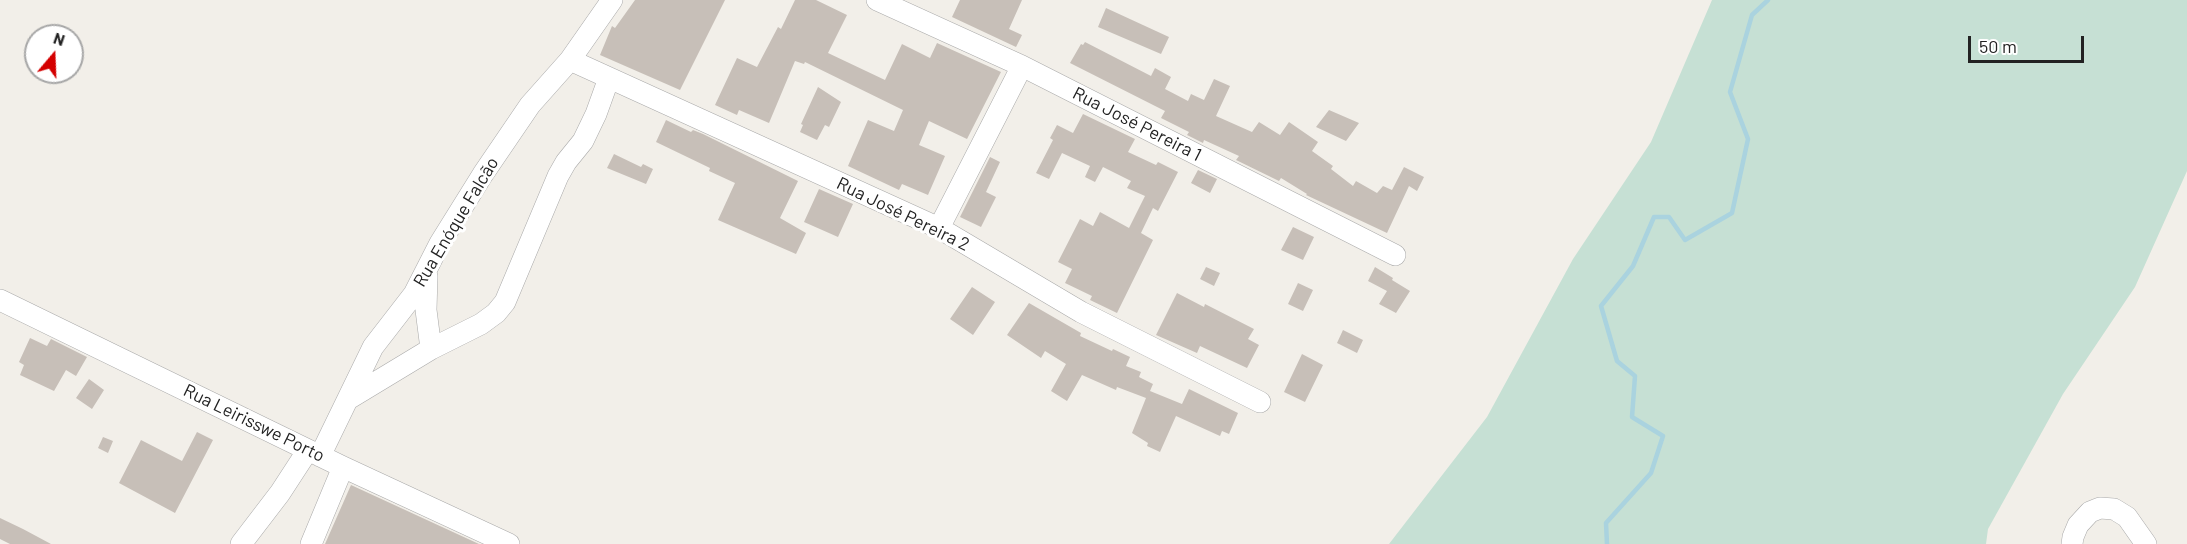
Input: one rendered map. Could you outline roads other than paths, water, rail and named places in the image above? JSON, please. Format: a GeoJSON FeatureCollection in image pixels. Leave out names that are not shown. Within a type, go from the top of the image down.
{"type":"FeatureCollection","features":[{"type":"Feature","properties":{"kind":"street","name":"Rua Enóque Falcão"},"geometry":{"type":"LineString","coordinates":[[241,544],[314,453],[350,398],[373,348],[407,304],[450,225],[530,105],[570,60],[612,0]]}},
{"type":"Feature","properties":{"kind":"street","name":"Rua José Pereira 1"},"geometry":{"type":"LineString","coordinates":[[877,0],[1022,66],[1395,255]]}},
{"type":"Feature","properties":{"kind":"street","name":"Rua José Pereira 2"},"geometry":{"type":"LineString","coordinates":[[570,60],[939,228],[1081,312],[1260,402]]}},
{"type":"Feature","properties":{"kind":"street"},"geometry":{"type":"LineString","coordinates":[[939,228],[1022,66]]}},
{"type":"Feature","properties":{"kind":"street"},"geometry":{"type":"LineString","coordinates":[[350,398],[431,349],[481,324],[496,313],[505,302],[558,176],[583,141],[609,78]]}},
{"type":"Feature","properties":{"kind":"street"},"geometry":{"type":"LineString","coordinates":[[428,266],[426,310],[431,349]]}},
{"type":"Feature","properties":{"kind":"street","name":"Rua Leirisswe Porto"},"geometry":{"type":"LineString","coordinates":[[0,300],[343,467],[509,544]]}},
{"type":"Feature","properties":{"kind":"street"},"geometry":{"type":"LineString","coordinates":[[311,544],[343,467]]}},
{"type":"Feature","properties":{"kind":"street"},"geometry":{"type":"LineString","coordinates":[[2072,544],[2078,525],[2090,512],[2100,508],[2114,509],[2127,517],[2146,544]]}},
{"type":"Feature","properties":{"kind":"waterway"},"geometry":{"type":"LineString","coordinates":[[1607,544],[1606,523],[1651,473],[1663,436],[1632,417],[1635,376],[1617,361],[1601,306],[1633,266],[1654,217],[1669,217],[1685,240],[1732,213],[1748,139],[1730,92],[1752,15],[1768,0]]}}]}
